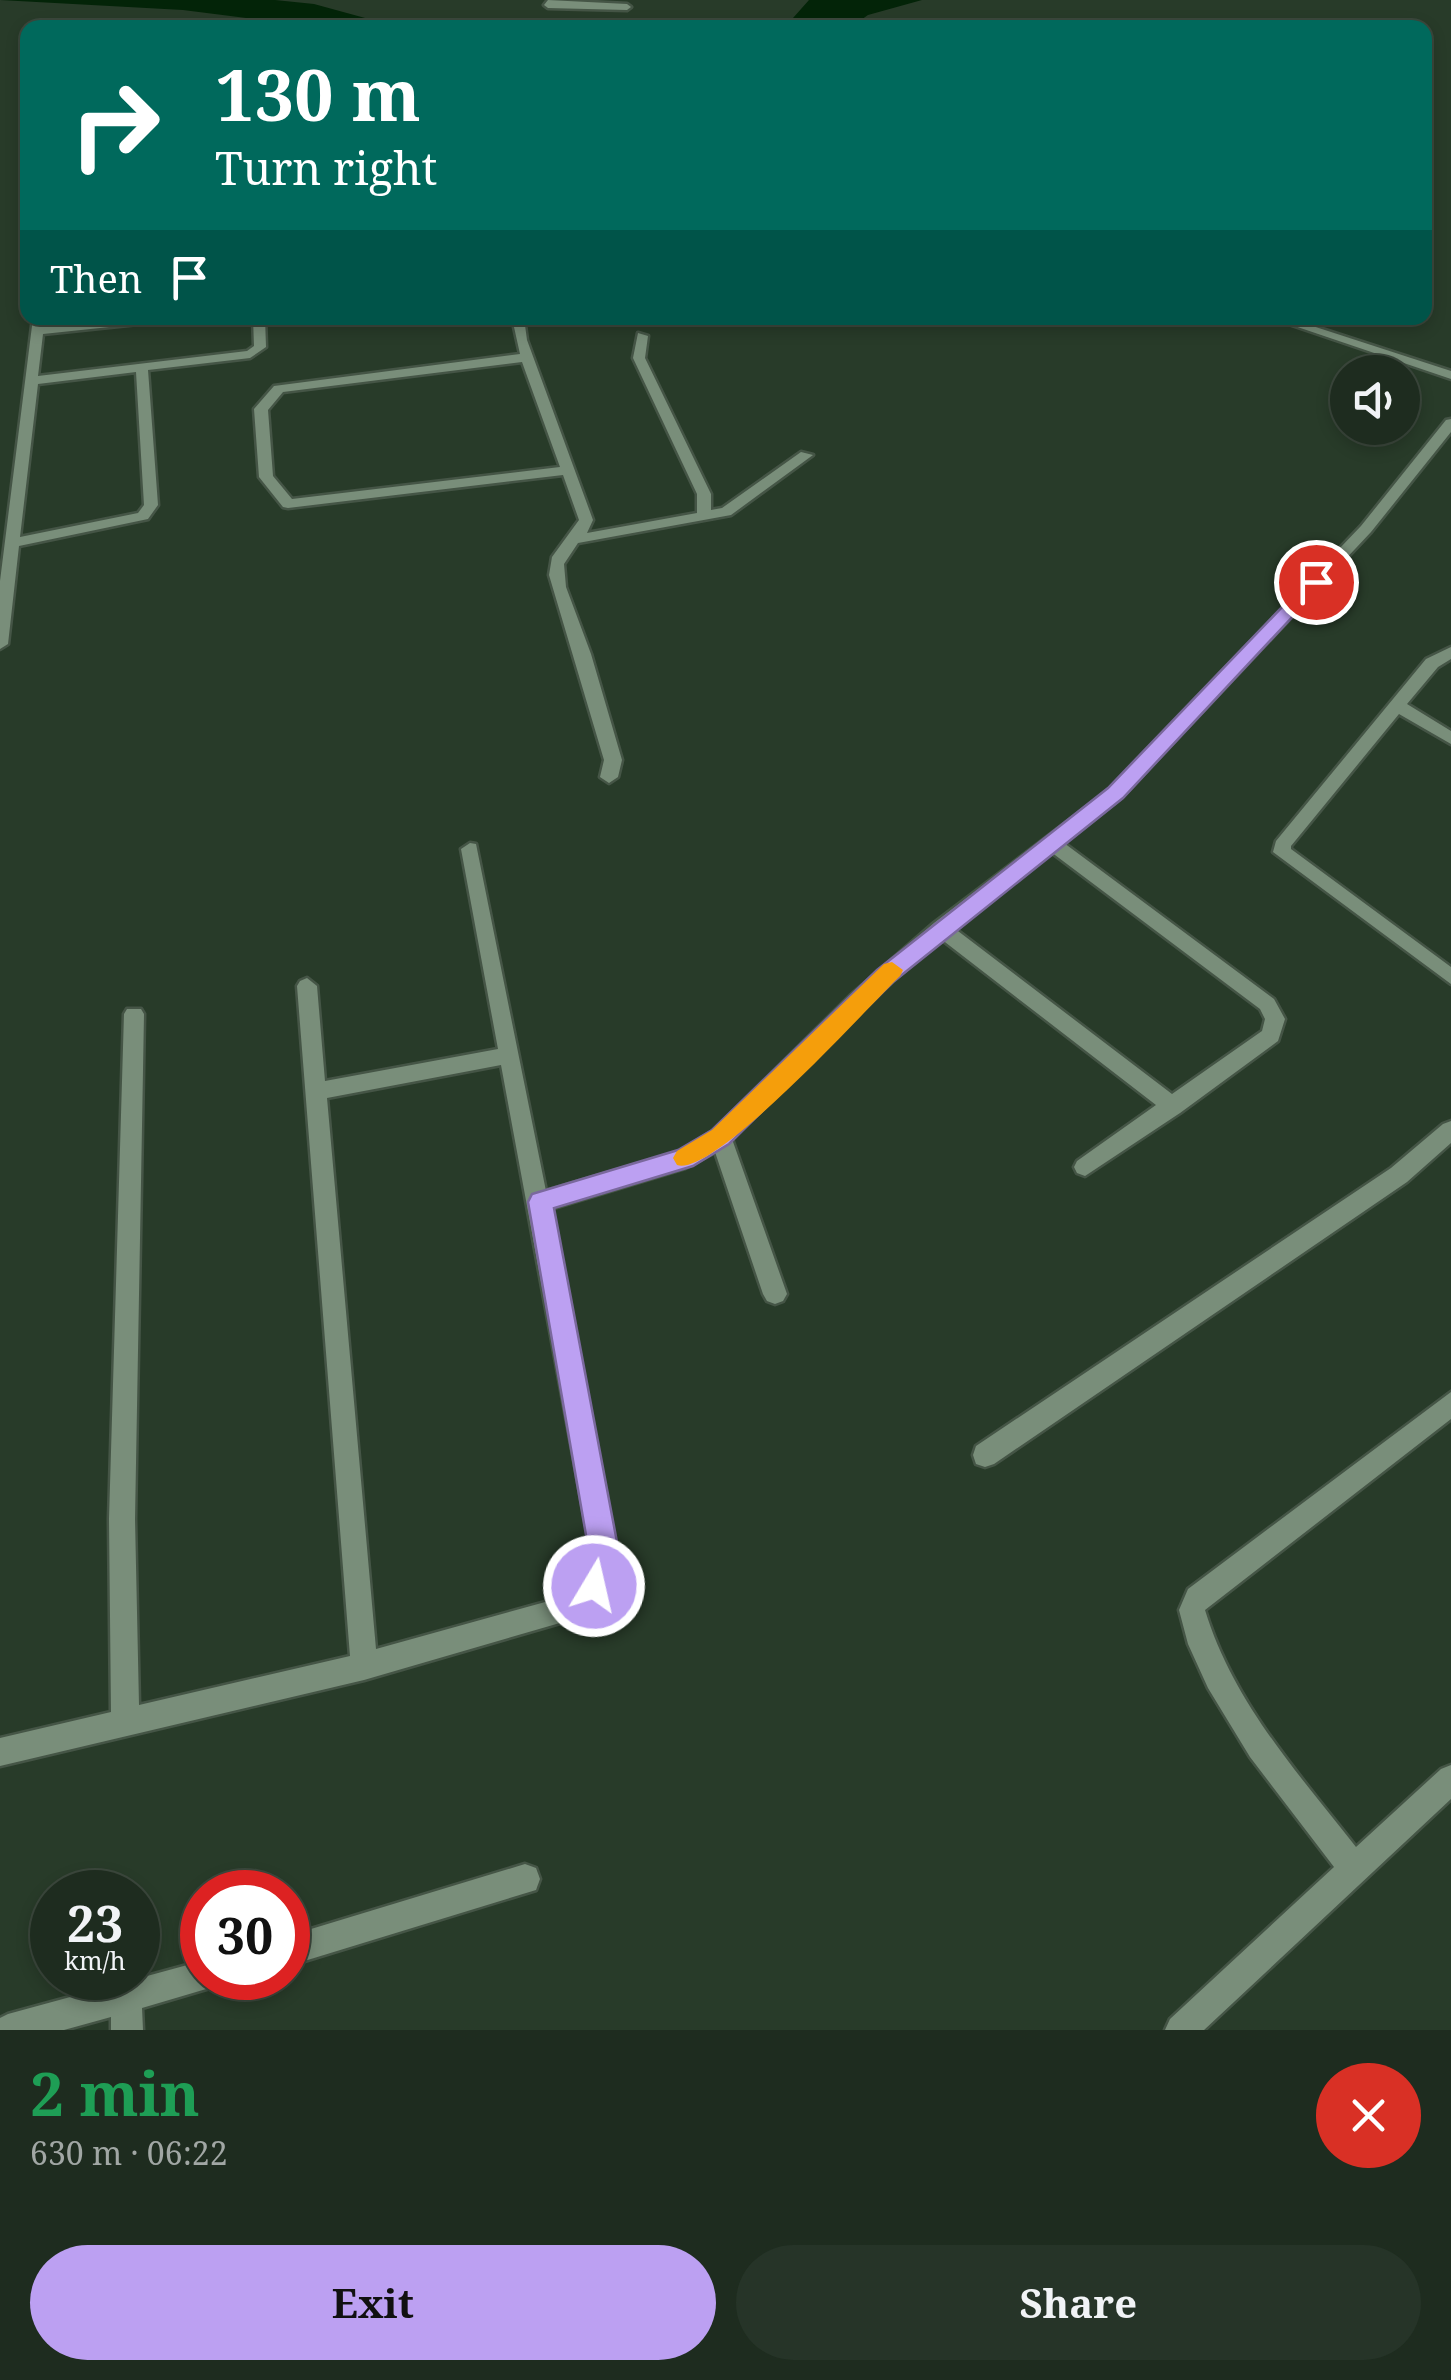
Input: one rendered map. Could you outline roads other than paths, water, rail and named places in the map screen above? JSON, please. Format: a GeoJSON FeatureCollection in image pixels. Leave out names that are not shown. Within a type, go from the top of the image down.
{"type":"FeatureCollection","features":[{"type":"Feature","properties":{"kind":"street"},"geometry":{"type":"LineString","coordinates":[[553,0],[548,4],[628,7]]}},
{"type":"Feature","properties":{"kind":"street"},"geometry":{"type":"LineString","coordinates":[[0,644],[38,325]]}},
{"type":"Feature","properties":{"kind":"street"},"geometry":{"type":"LineString","coordinates":[[32,381],[250,354],[260,348],[259,325]]}},
{"type":"Feature","properties":{"kind":"street"},"geometry":{"type":"LineString","coordinates":[[520,325],[586,520],[576,539],[560,552],[556,567],[561,597],[582,650],[613,760],[609,777]]}},
{"type":"Feature","properties":{"kind":"street"},"geometry":{"type":"LineString","coordinates":[[1298,325],[1451,375]]}},
{"type":"Feature","properties":{"kind":"street"},"geometry":{"type":"LineString","coordinates":[[642,336],[639,358],[704,494],[704,517]]}},
{"type":"Feature","properties":{"kind":"street"},"geometry":{"type":"LineString","coordinates":[[529,357],[279,389],[261,409],[266,477],[288,504],[567,470]]}},
{"type":"Feature","properties":{"kind":"street"},"geometry":{"type":"LineString","coordinates":[[12,543],[143,516],[151,505],[142,370]]}},
{"type":"Feature","properties":{"kind":"street"},"geometry":{"type":"LineString","coordinates":[[540,1202],[685,1158],[721,1137],[857,1001],[941,928],[1129,780],[1366,529],[1451,423]]}},
{"type":"Feature","properties":{"kind":"street"},"geometry":{"type":"LineString","coordinates":[[576,539],[734,509],[806,456]]}},
{"type":"Feature","properties":{"kind":"street"},"geometry":{"type":"LineString","coordinates":[[1451,652],[1432,663],[1282,845],[1286,860],[1451,977]]}},
{"type":"Feature","properties":{"kind":"street"},"geometry":{"type":"LineString","coordinates":[[1398,707],[1451,738]]}},
{"type":"Feature","properties":{"kind":"street"},"geometry":{"type":"LineString","coordinates":[[1050,842],[1267,1004],[1274,1019],[1271,1035],[1085,1167]]}},
{"type":"Feature","properties":{"kind":"street"},"geometry":{"type":"LineString","coordinates":[[0,1752],[364,1666],[574,1607],[594,1586],[605,1558],[470,849]]}},
{"type":"Feature","properties":{"kind":"street"},"geometry":{"type":"LineString","coordinates":[[941,928],[1172,1107]]}},
{"type":"Feature","properties":{"kind":"street"},"geometry":{"type":"LineString","coordinates":[[306,986],[319,1091],[364,1666]]}},
{"type":"Feature","properties":{"kind":"street"},"geometry":{"type":"LineString","coordinates":[[125,1722],[122,1518],[134,1014]]}},
{"type":"Feature","properties":{"kind":"street"},"geometry":{"type":"LineString","coordinates":[[319,1091],[508,1055]]}},
{"type":"Feature","properties":{"kind":"street"},"geometry":{"type":"LineString","coordinates":[[985,1455],[1399,1175],[1451,1130]]}},
{"type":"Feature","properties":{"kind":"street"},"geometry":{"type":"LineString","coordinates":[[721,1137],[775,1294]]}},
{"type":"Feature","properties":{"kind":"street"},"geometry":{"type":"LineString","coordinates":[[1355,1870],[1240,1716],[1205,1650],[1192,1610],[1197,1598],[1451,1404]]}},
{"type":"Feature","properties":{"kind":"street"},"geometry":{"type":"LineString","coordinates":[[1181,2030],[1451,1778]]}},
{"type":"Feature","properties":{"kind":"street"},"geometry":{"type":"LineString","coordinates":[[310,1944],[525,1879]]}},
{"type":"Feature","properties":{"kind":"street"},"geometry":{"type":"LineString","coordinates":[[8,2030],[126,2014],[180,1987]]}}]}
